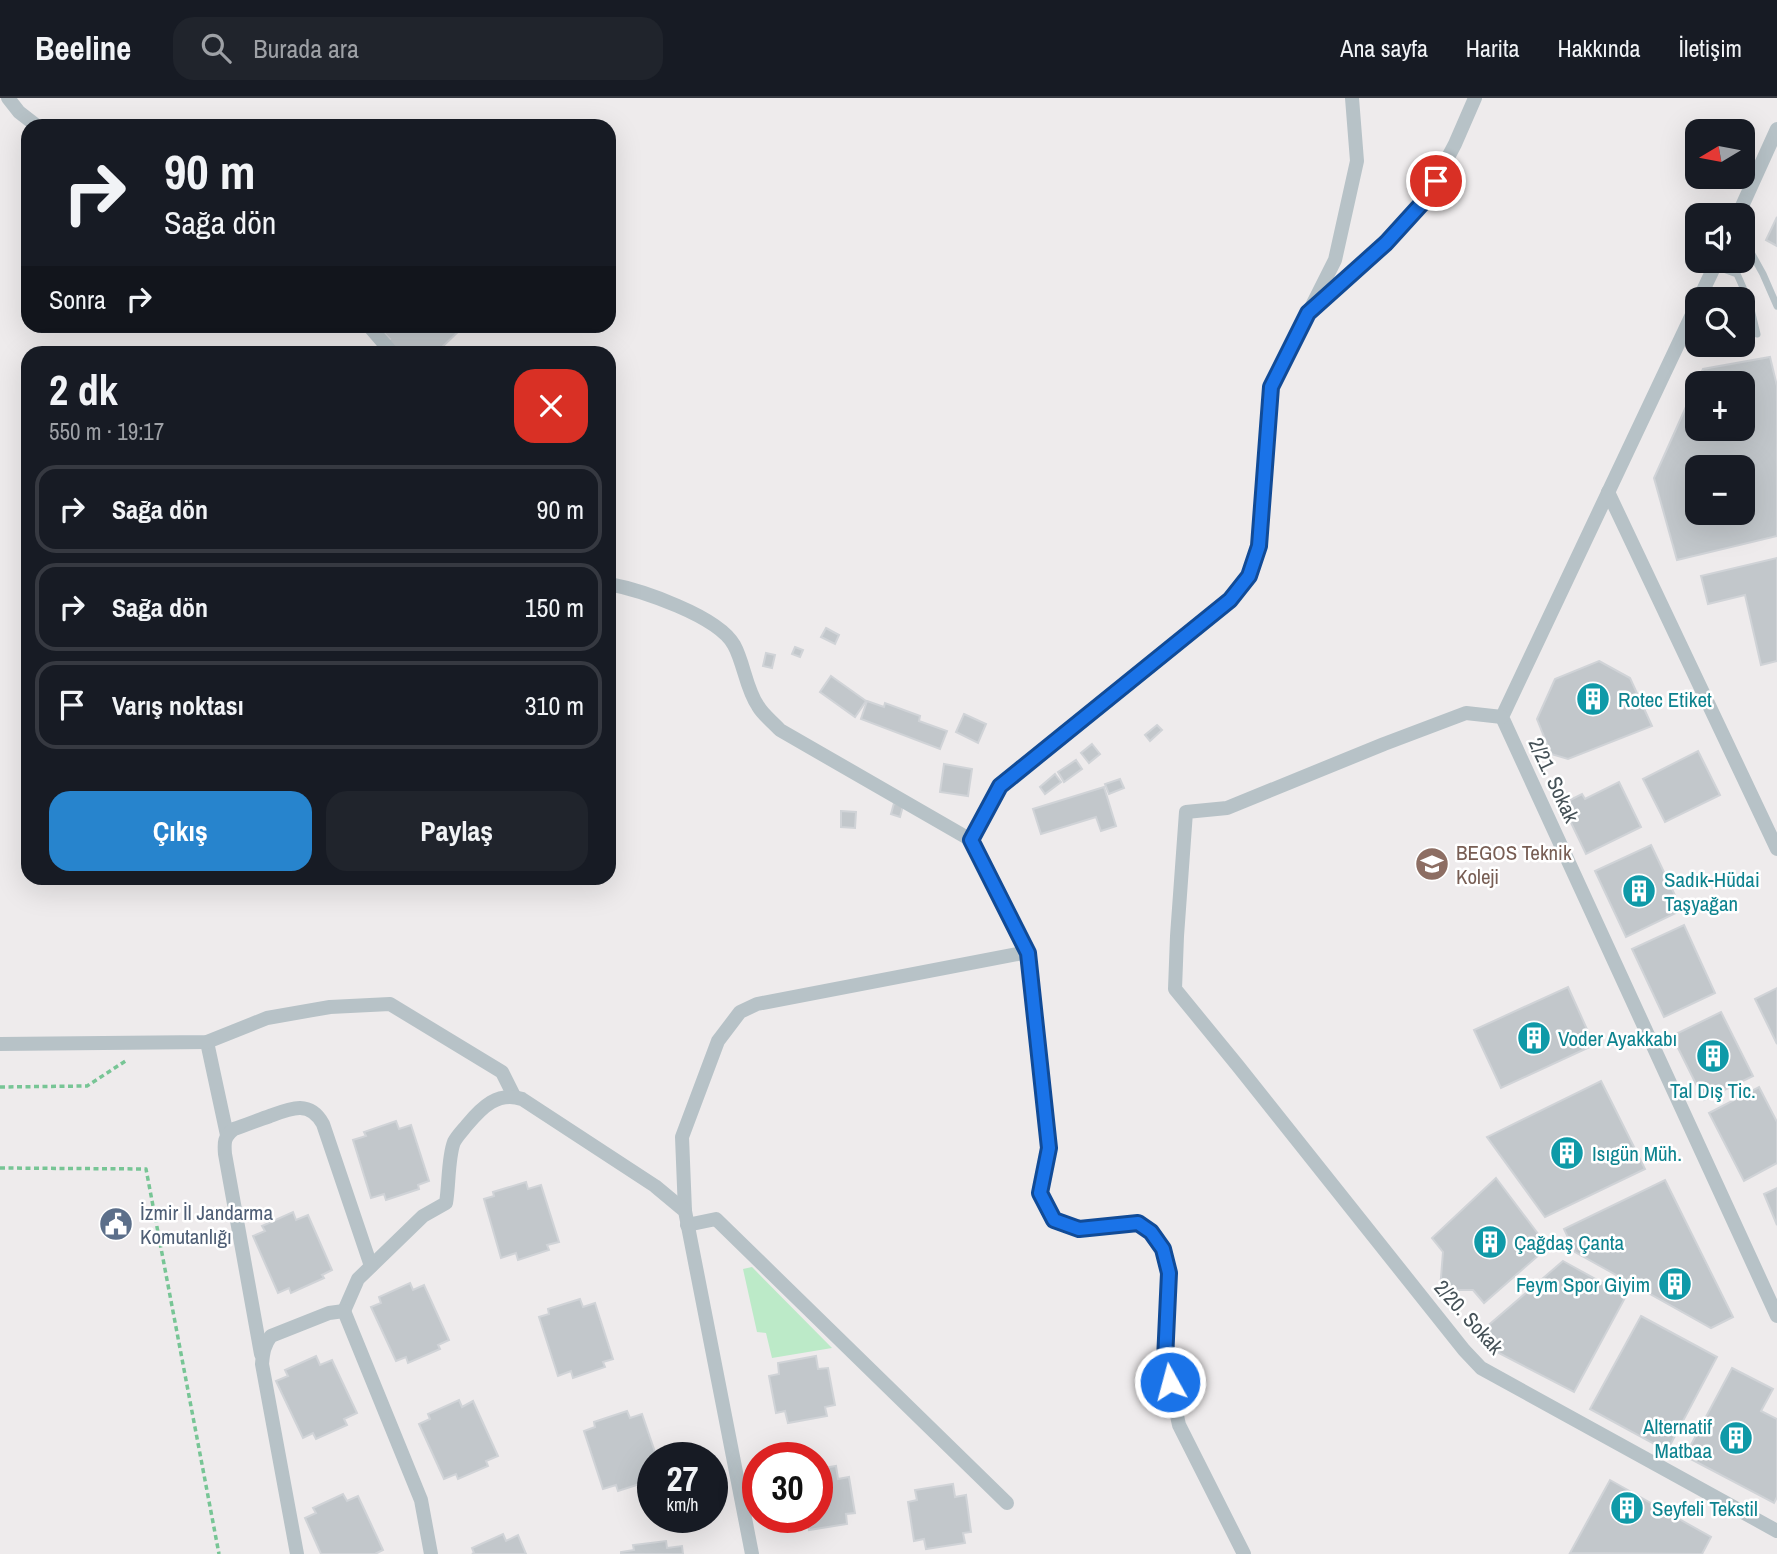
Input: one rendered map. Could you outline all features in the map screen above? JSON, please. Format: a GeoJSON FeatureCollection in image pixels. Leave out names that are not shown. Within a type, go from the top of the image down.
{"type":"FeatureCollection","features":[{"type":"Feature","properties":{"kind":"street"},"geometry":{"type":"LineString","coordinates":[[8,98],[28,119]]}},
{"type":"Feature","properties":{"kind":"street"},"geometry":{"type":"LineString","coordinates":[[971,840],[1000,786],[1230,600],[1249,576],[1259,546],[1271,387],[1335,260],[1357,161],[1352,98]]}},
{"type":"Feature","properties":{"kind":"street"},"geometry":{"type":"LineString","coordinates":[[1308,313],[1386,243],[1426,199],[1475,98]]}},
{"type":"Feature","properties":{"kind":"street"},"geometry":{"type":"LineString","coordinates":[[1743,203],[1777,129]]}},
{"type":"Feature","properties":{"kind":"street"},"geometry":{"type":"LineString","coordinates":[[1502,717],[1685,328]]}},
{"type":"Feature","properties":{"kind":"street"},"geometry":{"type":"LineString","coordinates":[[1608,492],[1777,849]]}},
{"type":"Feature","properties":{"kind":"street"},"geometry":{"type":"LineString","coordinates":[[616,585],[696,614],[716,626],[733,643],[757,706],[780,730],[971,840],[1028,953],[1049,1148],[1040,1193],[1054,1220],[1079,1229],[1138,1223],[1151,1232],[1163,1249],[1169,1273],[1165,1360],[1179,1425],[1244,1554]]}},
{"type":"Feature","properties":{"kind":"street","name":"2/20. Sokak"},"geometry":{"type":"LineString","coordinates":[[1502,717],[1465,713],[1227,808],[1186,811],[1175,989],[1481,1368],[1777,1531]]}},
{"type":"Feature","properties":{"kind":"street","name":"2/21. Sokak"},"geometry":{"type":"LineString","coordinates":[[1502,717],[1777,1316]]}},
{"type":"Feature","properties":{"kind":"street"},"geometry":{"type":"LineString","coordinates":[[752,1554],[686,1218],[682,1137],[718,1041],[740,1012],[757,1004],[1028,953]]}},
{"type":"Feature","properties":{"kind":"street"},"geometry":{"type":"LineString","coordinates":[[0,1044],[207,1042],[267,1018],[330,1007],[390,1004],[502,1072],[514,1096]]}},
{"type":"Feature","properties":{"kind":"street"},"geometry":{"type":"LineString","coordinates":[[207,1042],[227,1135]]}},
{"type":"Feature","properties":{"kind":"street"},"geometry":{"type":"LineString","coordinates":[[431,1554],[421,1500],[344,1311],[358,1279],[423,1216],[446,1203],[454,1140],[487,1103],[514,1096],[523,1099],[655,1185],[686,1218],[716,1219],[1007,1503]]}},
{"type":"Feature","properties":{"kind":"street"},"geometry":{"type":"LineString","coordinates":[[298,1554],[225,1154],[224,1143],[227,1135],[234,1129],[289,1108],[302,1108],[319,1116],[371,1266]]}},
{"type":"Feature","properties":{"kind":"street"},"geometry":{"type":"LineString","coordinates":[[262,1364],[266,1343],[271,1336],[329,1312],[344,1311]]}},
{"type":"Feature","properties":{"kind":"lane"},"geometry":{"type":"LineString","coordinates":[[1755,260],[1777,306]]}},
{"type":"Feature","properties":{"kind":"lane"},"geometry":{"type":"LineString","coordinates":[[1735,273],[1749,300],[1756,334]]}},
{"type":"Feature","properties":{"kind":"path"},"geometry":{"type":"LineString","coordinates":[[0,1087],[87,1086],[152,1043]]}},
{"type":"Feature","properties":{"kind":"path"},"geometry":{"type":"LineString","coordinates":[[0,1168],[146,1169],[219,1554]]}},
{"type":"Feature","properties":{"kind":"green space"},"geometry":{"type":"Polygon","coordinates":[[[752,1267],[832,1348],[772,1358],[766,1333],[757,1332],[743,1269],[752,1267]]]}},
{"type":"Feature","properties":{"kind":"building"},"geometry":{"type":"Polygon","coordinates":[[[1777,217],[1777,246],[1766,240],[1777,217]]]}},
{"type":"Feature","properties":{"kind":"building"},"geometry":{"type":"Polygon","coordinates":[[[384,333],[457,333],[443,346],[390,346],[387,342],[390,339],[384,333]]]}},
{"type":"Feature","properties":{"kind":"building"},"geometry":{"type":"Polygon","coordinates":[[[1770,357],[1777,386],[1777,536],[1677,560],[1654,478],[1685,409],[1685,441],[1755,441],[1755,371],[1702,371],[1770,357]]]}},
{"type":"Feature","properties":{"kind":"building"},"geometry":{"type":"Polygon","coordinates":[[[1777,558],[1777,661],[1761,665],[1745,595],[1708,604],[1701,576],[1777,558]]]}},
{"type":"Feature","properties":{"kind":"building"},"geometry":{"type":"Polygon","coordinates":[[[826,628],[839,635],[835,644],[821,637],[826,628]]]}},
{"type":"Feature","properties":{"kind":"building"},"geometry":{"type":"Polygon","coordinates":[[[795,647],[803,650],[800,657],[792,654],[795,647]]]}},
{"type":"Feature","properties":{"kind":"building"},"geometry":{"type":"Polygon","coordinates":[[[766,653],[775,655],[772,668],[763,666],[766,653]]]}},
{"type":"Feature","properties":{"kind":"building","name":"Rotec Etiket"},"geometry":{"type":"Polygon","coordinates":[[[1599,661],[1630,678],[1652,726],[1568,759],[1551,754],[1537,719],[1555,679],[1599,661]]]}},
{"type":"Feature","properties":{"kind":"building"},"geometry":{"type":"Polygon","coordinates":[[[831,676],[866,701],[855,717],[820,692],[831,676]]]}},
{"type":"Feature","properties":{"kind":"building"},"geometry":{"type":"Polygon","coordinates":[[[867,701],[884,707],[885,703],[920,716],[919,721],[947,731],[940,749],[861,719],[867,701]]]}},
{"type":"Feature","properties":{"kind":"building"},"geometry":{"type":"Polygon","coordinates":[[[964,714],[986,724],[978,743],[956,732],[964,714]]]}},
{"type":"Feature","properties":{"kind":"building"},"geometry":{"type":"Polygon","coordinates":[[[1157,725],[1162,730],[1150,741],[1145,735],[1157,725]]]}},
{"type":"Feature","properties":{"kind":"building"},"geometry":{"type":"Polygon","coordinates":[[[1092,744],[1100,754],[1089,763],[1081,753],[1092,744]]]}},
{"type":"Feature","properties":{"kind":"building"},"geometry":{"type":"Polygon","coordinates":[[[1698,751],[1720,795],[1665,822],[1643,779],[1698,751]]]}},
{"type":"Feature","properties":{"kind":"building"},"geometry":{"type":"Polygon","coordinates":[[[1076,760],[1082,769],[1064,782],[1058,772],[1076,760]]]}},
{"type":"Feature","properties":{"kind":"building"},"geometry":{"type":"Polygon","coordinates":[[[944,764],[972,769],[968,796],[940,792],[944,764]]]}},
{"type":"Feature","properties":{"kind":"building"},"geometry":{"type":"Polygon","coordinates":[[[1055,774],[1061,782],[1045,794],[1040,787],[1055,774]]]}},
{"type":"Feature","properties":{"kind":"building"},"geometry":{"type":"Polygon","coordinates":[[[1120,779],[1124,788],[1109,794],[1105,784],[1120,779]]]}},
{"type":"Feature","properties":{"kind":"building"},"geometry":{"type":"Polygon","coordinates":[[[1619,782],[1641,827],[1586,854],[1562,804],[1582,794],[1585,799],[1619,782]]]}},
{"type":"Feature","properties":{"kind":"building"},"geometry":{"type":"Polygon","coordinates":[[[1104,787],[1116,826],[1101,831],[1096,817],[1041,834],[1033,809],[1104,787]]]}},
{"type":"Feature","properties":{"kind":"building"},"geometry":{"type":"Polygon","coordinates":[[[894,803],[903,806],[900,817],[891,814],[894,803]]]}},
{"type":"Feature","properties":{"kind":"building"},"geometry":{"type":"Polygon","coordinates":[[[841,811],[856,812],[855,828],[841,827],[841,811]]]}},
{"type":"Feature","properties":{"kind":"building","name":"Sadık-Hüdai Taşyağan"},"geometry":{"type":"Polygon","coordinates":[[[1651,845],[1682,910],[1626,937],[1595,871],[1651,845]]]}},
{"type":"Feature","properties":{"kind":"building"},"geometry":{"type":"Polygon","coordinates":[[[1684,925],[1715,993],[1664,1017],[1632,949],[1684,925]]]}},
{"type":"Feature","properties":{"kind":"building","name":"Voder Ayakkabı"},"geometry":{"type":"Polygon","coordinates":[[[1568,987],[1594,1045],[1501,1088],[1474,1030],[1568,987]]]}},
{"type":"Feature","properties":{"kind":"building"},"geometry":{"type":"Polygon","coordinates":[[[1777,988],[1777,1044],[1755,999],[1777,988]]]}},
{"type":"Feature","properties":{"kind":"building","name":"Tal Dış Tic."},"geometry":{"type":"Polygon","coordinates":[[[1721,1012],[1753,1076],[1704,1100],[1672,1036],[1721,1012]]]}},
{"type":"Feature","properties":{"kind":"building","name":"Isıgün Müh."},"geometry":{"type":"Polygon","coordinates":[[[1601,1081],[1645,1169],[1545,1217],[1487,1137],[1601,1081]]]}},
{"type":"Feature","properties":{"kind":"building"},"geometry":{"type":"Polygon","coordinates":[[[1759,1087],[1777,1122],[1777,1163],[1744,1181],[1709,1113],[1759,1087]]]}},
{"type":"Feature","properties":{"kind":"building"},"geometry":{"type":"Polygon","coordinates":[[[396,1121],[399,1129],[411,1125],[429,1181],[418,1185],[419,1189],[386,1200],[384,1194],[371,1198],[353,1140],[366,1136],[364,1132],[396,1121]]]}},
{"type":"Feature","properties":{"kind":"building","name":"Çağdaş Çanta"},"geometry":{"type":"Polygon","coordinates":[[[1496,1178],[1548,1247],[1484,1303],[1473,1290],[1440,1290],[1443,1252],[1432,1238],[1496,1178]]]}},
{"type":"Feature","properties":{"kind":"building","name":"Feym Spor Giyim"},"geometry":{"type":"Polygon","coordinates":[[[1665,1180],[1733,1317],[1711,1328],[1575,1252],[1564,1229],[1665,1180]]]}},
{"type":"Feature","properties":{"kind":"building"},"geometry":{"type":"Polygon","coordinates":[[[526,1182],[528,1189],[541,1185],[559,1242],[547,1245],[549,1250],[518,1260],[516,1253],[501,1258],[484,1199],[494,1196],[493,1192],[526,1182]]]}},
{"type":"Feature","properties":{"kind":"building"},"geometry":{"type":"Polygon","coordinates":[[[1777,1188],[1777,1225],[1764,1194],[1777,1188]]]}},
{"type":"Feature","properties":{"kind":"building"},"geometry":{"type":"Polygon","coordinates":[[[293,1212],[296,1220],[308,1215],[332,1270],[322,1275],[324,1278],[291,1293],[289,1288],[278,1293],[253,1236],[265,1231],[262,1226],[293,1212]]]}},
{"type":"Feature","properties":{"kind":"building"},"geometry":{"type":"Polygon","coordinates":[[[1563,1261],[1626,1296],[1574,1392],[1495,1351],[1484,1329],[1563,1261]]]}},
{"type":"Feature","properties":{"kind":"building"},"geometry":{"type":"Polygon","coordinates":[[[410,1283],[413,1290],[424,1285],[449,1340],[438,1345],[440,1349],[408,1363],[406,1357],[396,1361],[371,1307],[381,1303],[379,1297],[410,1283]]]}},
{"type":"Feature","properties":{"kind":"building"},"geometry":{"type":"Polygon","coordinates":[[[580,1299],[583,1307],[595,1303],[613,1359],[603,1362],[605,1367],[573,1378],[571,1371],[558,1376],[539,1317],[549,1314],[548,1309],[580,1299]]]}},
{"type":"Feature","properties":{"kind":"building"},"geometry":{"type":"Polygon","coordinates":[[[1641,1316],[1717,1357],[1667,1451],[1590,1409],[1641,1316]]]}},
{"type":"Feature","properties":{"kind":"building"},"geometry":{"type":"Polygon","coordinates":[[[316,1356],[320,1365],[332,1360],[357,1413],[344,1419],[347,1425],[316,1439],[313,1433],[303,1438],[276,1381],[288,1376],[285,1370],[316,1356]]]}},
{"type":"Feature","properties":{"kind":"building"},"geometry":{"type":"Polygon","coordinates":[[[816,1356],[818,1369],[828,1368],[835,1405],[825,1407],[827,1416],[788,1423],[785,1411],[776,1413],[769,1376],[779,1374],[778,1363],[816,1356]]]}},
{"type":"Feature","properties":{"kind":"building","name":"Alternatif Matbaa"},"geometry":{"type":"Polygon","coordinates":[[[1732,1368],[1773,1389],[1761,1411],[1777,1419],[1777,1497],[1774,1503],[1685,1456],[1732,1368]]]}},
{"type":"Feature","properties":{"kind":"building"},"geometry":{"type":"Polygon","coordinates":[[[459,1400],[462,1407],[473,1401],[498,1456],[486,1461],[488,1466],[458,1479],[456,1474],[444,1479],[419,1424],[430,1419],[428,1414],[459,1400]]]}},
{"type":"Feature","properties":{"kind":"building"},"geometry":{"type":"Polygon","coordinates":[[[627,1411],[630,1418],[642,1414],[652,1442],[637,1442],[637,1485],[618,1491],[616,1485],[603,1489],[584,1431],[595,1427],[594,1422],[627,1411]]]}},
{"type":"Feature","properties":{"kind":"building"},"geometry":{"type":"Polygon","coordinates":[[[833,1466],[836,1466],[838,1479],[849,1477],[855,1513],[846,1514],[847,1524],[833,1526],[833,1466]]]}},
{"type":"Feature","properties":{"kind":"building","name":"Seyfeli Tekstil"},"geometry":{"type":"Polygon","coordinates":[[[1610,1480],[1711,1537],[1702,1554],[1570,1553],[1610,1480]]]}},
{"type":"Feature","properties":{"kind":"building"},"geometry":{"type":"Polygon","coordinates":[[[953,1484],[955,1497],[966,1495],[971,1532],[963,1533],[965,1543],[926,1549],[924,1539],[914,1541],[908,1502],[917,1500],[915,1490],[953,1484]]]}},
{"type":"Feature","properties":{"kind":"building"},"geometry":{"type":"Polygon","coordinates":[[[343,1494],[347,1501],[358,1496],[383,1550],[375,1554],[321,1554],[305,1518],[316,1513],[313,1508],[343,1494]]]}},
{"type":"Feature","properties":{"kind":"building"},"geometry":{"type":"Polygon","coordinates":[[[503,1534],[506,1541],[518,1535],[526,1554],[472,1554],[472,1548],[503,1534]]]}},
{"type":"Feature","properties":{"kind":"building"},"geometry":{"type":"Polygon","coordinates":[[[666,1541],[667,1548],[682,1546],[683,1554],[621,1554],[634,1550],[633,1545],[666,1541]]]}},
{"type":"Feature","properties":{"kind":"place","name":"Rotec Etiket"},"geometry":{"type":"Point","coordinates":[1593,699]}},
{"type":"Feature","properties":{"kind":"place","name":"BEGOS Teknik Koleji"},"geometry":{"type":"Point","coordinates":[1432,864]}},
{"type":"Feature","properties":{"kind":"place","name":"Sadık-Hüdai Taşyağan"},"geometry":{"type":"Point","coordinates":[1639,891]}},
{"type":"Feature","properties":{"kind":"place","name":"Voder Ayakkabı"},"geometry":{"type":"Point","coordinates":[1534,1038]}},
{"type":"Feature","properties":{"kind":"place","name":"Tal Dış Tic."},"geometry":{"type":"Point","coordinates":[1713,1056]}},
{"type":"Feature","properties":{"kind":"place","name":"Isıgün Müh."},"geometry":{"type":"Point","coordinates":[1567,1153]}},
{"type":"Feature","properties":{"kind":"place","name":"İzmir İl Jandarma Komutanlığı"},"geometry":{"type":"Point","coordinates":[116,1224]}},
{"type":"Feature","properties":{"kind":"place","name":"Çağdaş Çanta"},"geometry":{"type":"Point","coordinates":[1490,1242]}},
{"type":"Feature","properties":{"kind":"place","name":"Feym Spor Giyim"},"geometry":{"type":"Point","coordinates":[1675,1284]}},
{"type":"Feature","properties":{"kind":"place","name":"Alternatif Matbaa"},"geometry":{"type":"Point","coordinates":[1736,1438]}},
{"type":"Feature","properties":{"kind":"place","name":"Seyfeli Tekstil"},"geometry":{"type":"Point","coordinates":[1627,1508]}},
{"type":"Feature","properties":{"kind":"route"},"geometry":{"type":"LineString","coordinates":[[1170,1382],[1165,1360],[1169,1273],[1163,1249],[1151,1232],[1138,1223],[1079,1229],[1054,1220],[1040,1193],[1049,1148],[1028,953],[971,840],[1000,786],[1230,600],[1249,576],[1259,546],[1271,387],[1308,313],[1386,243],[1426,199],[1436,181]]}}]}
